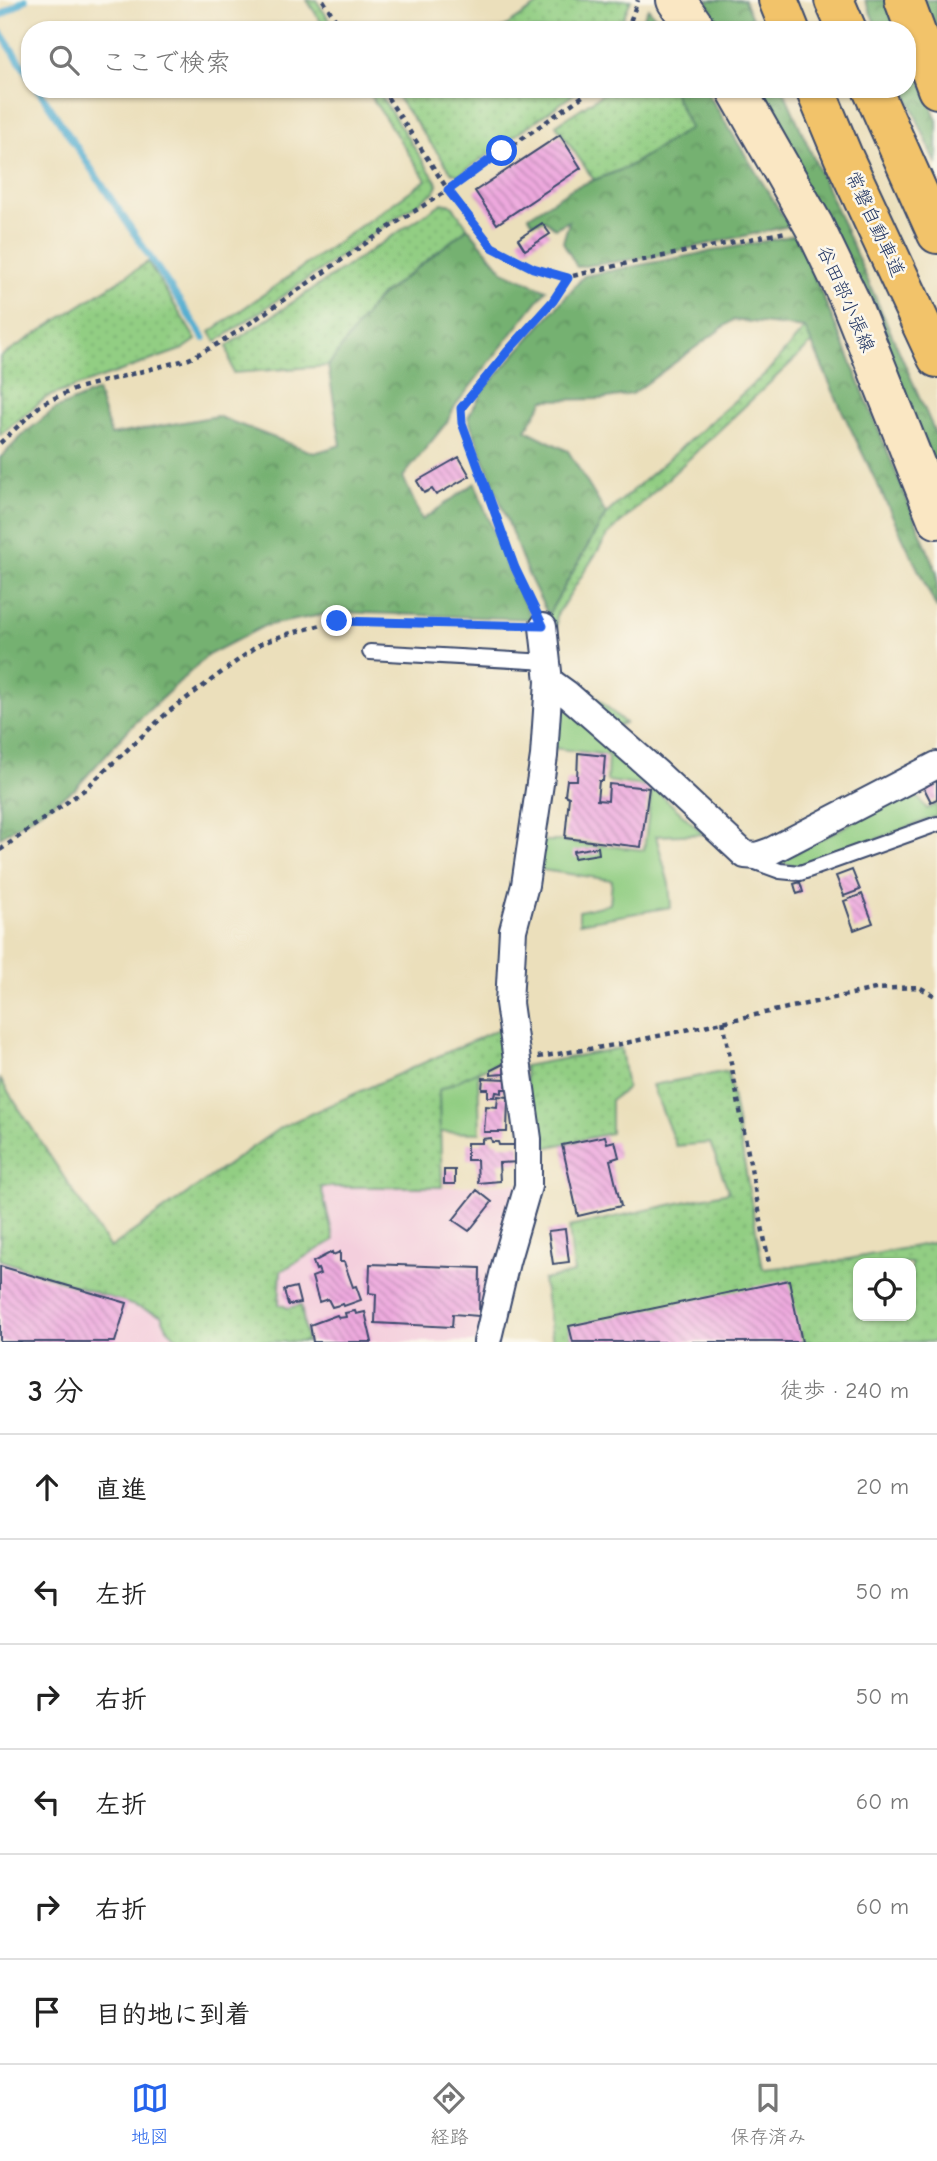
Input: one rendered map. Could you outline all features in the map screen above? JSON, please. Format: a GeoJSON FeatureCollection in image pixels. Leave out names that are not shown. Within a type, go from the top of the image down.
{"type":"FeatureCollection","features":[{"type":"Feature","properties":{"kind":"main road"},"geometry":{"type":"LineString","coordinates":[[676,0],[691,21]]}},
{"type":"Feature","properties":{"kind":"main road"},"geometry":{"type":"LineString","coordinates":[[778,0],[786,21]]}},
{"type":"Feature","properties":{"kind":"main road"},"geometry":{"type":"LineString","coordinates":[[834,0],[843,21]]}},
{"type":"Feature","properties":{"kind":"main road"},"geometry":{"type":"LineString","coordinates":[[904,0],[912,21]]}},
{"type":"Feature","properties":{"kind":"main road"},"geometry":{"type":"LineString","coordinates":[[916,32],[937,89]]}},
{"type":"Feature","properties":{"kind":"main road","name":"谷田部小張線"},"geometry":{"type":"LineString","coordinates":[[741,98],[814,226],[851,303],[937,519]]}},
{"type":"Feature","properties":{"kind":"main road","name":"常磐自動車道"},"geometry":{"type":"LineString","coordinates":[[819,98],[937,358]]}},
{"type":"Feature","properties":{"kind":"main road"},"geometry":{"type":"LineString","coordinates":[[876,98],[937,234]]}},
{"type":"Feature","properties":{"kind":"street"},"geometry":{"type":"LineString","coordinates":[[487,1342],[528,1186],[528,1139],[509,1003],[513,930],[525,885],[544,756],[548,672],[543,626]]}},
{"type":"Feature","properties":{"kind":"street"},"geometry":{"type":"LineString","coordinates":[[548,672],[567,694],[745,855],[757,856],[771,850],[937,765]]}},
{"type":"Feature","properties":{"kind":"lane"},"geometry":{"type":"LineString","coordinates":[[370,652],[548,672]]}},
{"type":"Feature","properties":{"kind":"lane"},"geometry":{"type":"LineString","coordinates":[[745,855],[751,862],[780,871],[800,873],[937,824]]}},
{"type":"Feature","properties":{"kind":"path"},"geometry":{"type":"LineString","coordinates":[[323,0],[336,21]]}},
{"type":"Feature","properties":{"kind":"path"},"geometry":{"type":"LineString","coordinates":[[630,21],[638,0]]}},
{"type":"Feature","properties":{"kind":"path"},"geometry":{"type":"LineString","coordinates":[[388,98],[448,190],[492,247],[533,268],[568,278],[628,263],[814,226]]}},
{"type":"Feature","properties":{"kind":"path"},"geometry":{"type":"LineString","coordinates":[[0,443],[43,402],[78,387],[189,359],[212,347],[448,190],[580,98]]}},
{"type":"Feature","properties":{"kind":"path"},"geometry":{"type":"LineString","coordinates":[[0,850],[85,790],[168,712],[260,644],[337,621],[543,626],[515,568],[462,423],[461,408],[553,301],[568,278]]}},
{"type":"Feature","properties":{"kind":"path"},"geometry":{"type":"LineString","coordinates":[[516,1060],[621,1044],[874,989],[919,987],[937,997]]}},
{"type":"Feature","properties":{"kind":"path"},"geometry":{"type":"LineString","coordinates":[[723,1021],[769,1263]]}},
{"type":"Feature","properties":{"kind":"shaded area"},"geometry":{"type":"Polygon","coordinates":[[[519,1183],[476,1342],[307,1342],[301,1305],[288,1308],[279,1304],[281,1270],[334,1239],[321,1187],[442,1187],[519,1183]]]}},
{"type":"Feature","properties":{"kind":"shaded area"},"geometry":{"type":"Polygon","coordinates":[[[0,1260],[161,1315],[167,1328],[181,1342],[0,1342],[0,1260]]]}},
{"type":"Feature","properties":{"kind":"green space"},"geometry":{"type":"Polygon","coordinates":[[[307,0],[316,0],[330,21],[320,21],[307,0]]]}},
{"type":"Feature","properties":{"kind":"green space"},"geometry":{"type":"Polygon","coordinates":[[[545,0],[631,0],[622,21],[514,21],[545,0]]]}},
{"type":"Feature","properties":{"kind":"green space"},"geometry":{"type":"Polygon","coordinates":[[[708,0],[744,0],[753,21],[707,21],[708,0]]]}},
{"type":"Feature","properties":{"kind":"green space"},"geometry":{"type":"Polygon","coordinates":[[[865,0],[892,0],[900,21],[874,21],[865,0]]]}},
{"type":"Feature","properties":{"kind":"green space"},"geometry":{"type":"Polygon","coordinates":[[[919,0],[937,0],[937,44],[919,0]]]}},
{"type":"Feature","properties":{"kind":"green space"},"geometry":{"type":"Polygon","coordinates":[[[648,8],[659,21],[642,21],[648,8]]]}},
{"type":"Feature","properties":{"kind":"green space"},"geometry":{"type":"Polygon","coordinates":[[[916,66],[937,121],[937,165],[908,98],[916,98],[916,66]]]}},
{"type":"Feature","properties":{"kind":"green space"},"geometry":{"type":"Polygon","coordinates":[[[372,98],[382,98],[438,186],[434,192],[216,342],[210,332],[426,180],[372,98]]]}},
{"type":"Feature","properties":{"kind":"green space"},"geometry":{"type":"Polygon","coordinates":[[[398,98],[568,98],[459,175],[452,173],[398,98]]]}},
{"type":"Feature","properties":{"kind":"green space"},"geometry":{"type":"Polygon","coordinates":[[[596,98],[676,98],[691,128],[626,168],[594,180],[556,125],[596,98]]]}},
{"type":"Feature","properties":{"kind":"green space"},"geometry":{"type":"Polygon","coordinates":[[[676,98],[711,98],[789,226],[650,257],[577,267],[563,242],[569,221],[555,228],[545,220],[533,223],[529,216],[573,188],[626,168],[690,128],[676,98]]]}},
{"type":"Feature","properties":{"kind":"green space"},"geometry":{"type":"Polygon","coordinates":[[[757,98],[787,98],[937,437],[937,484],[757,98]]]}},
{"type":"Feature","properties":{"kind":"green space"},"geometry":{"type":"Polygon","coordinates":[[[442,203],[452,205],[468,228],[377,299],[328,366],[233,373],[227,346],[442,203]]]}},
{"type":"Feature","properties":{"kind":"green space"},"geometry":{"type":"Polygon","coordinates":[[[468,228],[503,271],[546,290],[403,477],[422,520],[475,483],[507,568],[532,619],[337,612],[264,626],[208,655],[130,728],[75,789],[0,837],[0,458],[55,409],[97,391],[111,435],[217,416],[314,453],[341,445],[328,366],[377,299],[468,228]]]}},
{"type":"Feature","properties":{"kind":"green space"},"geometry":{"type":"Polygon","coordinates":[[[796,235],[937,573],[937,609],[805,328],[733,320],[632,394],[601,399],[544,400],[526,430],[568,451],[606,514],[548,615],[527,572],[468,417],[483,391],[584,276],[796,235]]]}},
{"type":"Feature","properties":{"kind":"green space"},"geometry":{"type":"Polygon","coordinates":[[[148,262],[196,340],[183,349],[47,397],[0,435],[0,357],[148,262]]]}},
{"type":"Feature","properties":{"kind":"green space"},"geometry":{"type":"Polygon","coordinates":[[[805,328],[813,342],[608,535],[556,616],[560,665],[625,723],[616,726],[554,672],[548,615],[606,514],[767,372],[805,328]]]}},
{"type":"Feature","properties":{"kind":"green space"},"geometry":{"type":"Polygon","coordinates":[[[559,702],[704,834],[656,836],[669,884],[671,907],[579,923],[579,911],[610,904],[612,880],[542,870],[539,841],[644,850],[652,787],[607,781],[608,755],[552,748],[559,702]]]}},
{"type":"Feature","properties":{"kind":"green space"},"geometry":{"type":"Polygon","coordinates":[[[913,790],[927,809],[937,804],[937,816],[802,868],[778,862],[913,790]]]}},
{"type":"Feature","properties":{"kind":"green space"},"geometry":{"type":"Polygon","coordinates":[[[503,1027],[506,1059],[439,1090],[442,1187],[321,1187],[334,1240],[281,1271],[279,1304],[288,1308],[301,1305],[307,1342],[181,1342],[167,1328],[161,1315],[0,1260],[0,1079],[110,1248],[281,1127],[503,1027]]]}},
{"type":"Feature","properties":{"kind":"green space"},"geometry":{"type":"Polygon","coordinates":[[[621,1048],[627,1089],[611,1100],[611,1133],[536,1150],[524,1066],[621,1048]]]}},
{"type":"Feature","properties":{"kind":"green space"},"geometry":{"type":"Polygon","coordinates":[[[478,1071],[480,1133],[440,1132],[439,1090],[478,1071]]]}},
{"type":"Feature","properties":{"kind":"green space"},"geometry":{"type":"Polygon","coordinates":[[[728,1071],[763,1269],[853,1258],[853,1321],[916,1321],[916,1258],[854,1258],[937,1242],[937,1342],[802,1342],[569,1327],[573,1342],[553,1342],[543,1280],[574,1273],[569,1227],[729,1192],[710,1143],[676,1146],[652,1085],[728,1071]]]}},
{"type":"Feature","properties":{"kind":"building"},"geometry":{"type":"Polygon","coordinates":[[[560,135],[581,168],[497,224],[475,191],[560,135]]]}},
{"type":"Feature","properties":{"kind":"building"},"geometry":{"type":"Polygon","coordinates":[[[542,223],[550,234],[525,250],[518,239],[542,223]]]}},
{"type":"Feature","properties":{"kind":"building"},"geometry":{"type":"Polygon","coordinates":[[[459,457],[470,476],[436,495],[432,489],[424,493],[417,481],[459,457]]]}},
{"type":"Feature","properties":{"kind":"building"},"geometry":{"type":"Polygon","coordinates":[[[578,753],[605,756],[603,781],[599,781],[597,800],[608,801],[609,784],[649,788],[641,847],[565,838],[569,797],[565,795],[567,780],[577,780],[578,753]]]}},
{"type":"Feature","properties":{"kind":"building"},"geometry":{"type":"Polygon","coordinates":[[[937,780],[937,799],[931,802],[924,788],[937,780]]]}},
{"type":"Feature","properties":{"kind":"building"},"geometry":{"type":"Polygon","coordinates":[[[598,847],[599,854],[574,858],[573,851],[598,847]]]}},
{"type":"Feature","properties":{"kind":"building"},"geometry":{"type":"Polygon","coordinates":[[[852,870],[860,890],[844,896],[836,876],[852,870]]]}},
{"type":"Feature","properties":{"kind":"building"},"geometry":{"type":"Polygon","coordinates":[[[800,882],[803,892],[797,894],[794,884],[800,882]]]}},
{"type":"Feature","properties":{"kind":"building"},"geometry":{"type":"Polygon","coordinates":[[[862,894],[873,923],[854,930],[844,901],[862,894]]]}},
{"type":"Feature","properties":{"kind":"building"},"geometry":{"type":"Polygon","coordinates":[[[505,1063],[504,1074],[491,1075],[491,1070],[505,1063]]]}},
{"type":"Feature","properties":{"kind":"building"},"geometry":{"type":"Polygon","coordinates":[[[483,1078],[507,1079],[506,1089],[502,1089],[502,1093],[496,1092],[495,1097],[488,1097],[488,1089],[482,1089],[483,1078]]]}},
{"type":"Feature","properties":{"kind":"building"},"geometry":{"type":"Polygon","coordinates":[[[498,1096],[508,1097],[507,1132],[484,1132],[486,1106],[497,1107],[498,1096]]]}},
{"type":"Feature","properties":{"kind":"building"},"geometry":{"type":"Polygon","coordinates":[[[605,1136],[607,1143],[615,1141],[619,1157],[610,1160],[621,1206],[578,1216],[562,1145],[605,1136]]]}},
{"type":"Feature","properties":{"kind":"building"},"geometry":{"type":"Polygon","coordinates":[[[491,1138],[492,1142],[498,1142],[499,1145],[520,1145],[520,1162],[499,1163],[500,1181],[478,1183],[477,1160],[467,1160],[467,1143],[482,1143],[482,1139],[491,1138]]]}},
{"type":"Feature","properties":{"kind":"building"},"geometry":{"type":"Polygon","coordinates":[[[444,1170],[455,1170],[455,1184],[444,1184],[444,1170]]]}},
{"type":"Feature","properties":{"kind":"building"},"geometry":{"type":"Polygon","coordinates":[[[477,1190],[492,1202],[469,1231],[453,1220],[477,1190]]]}},
{"type":"Feature","properties":{"kind":"building"},"geometry":{"type":"Polygon","coordinates":[[[565,1229],[569,1262],[553,1264],[548,1231],[565,1229]]]}},
{"type":"Feature","properties":{"kind":"building"},"geometry":{"type":"Polygon","coordinates":[[[332,1252],[333,1255],[340,1252],[340,1262],[344,1262],[361,1300],[332,1307],[328,1299],[319,1302],[312,1277],[320,1274],[313,1262],[332,1252]]]}},
{"type":"Feature","properties":{"kind":"building"},"geometry":{"type":"Polygon","coordinates":[[[370,1264],[480,1268],[479,1316],[453,1314],[452,1327],[375,1323],[376,1294],[369,1293],[370,1264]]]}},
{"type":"Feature","properties":{"kind":"building"},"geometry":{"type":"Polygon","coordinates":[[[0,1266],[127,1303],[115,1342],[0,1342],[0,1266]]]}},
{"type":"Feature","properties":{"kind":"building"},"geometry":{"type":"Polygon","coordinates":[[[789,1280],[802,1342],[573,1342],[569,1326],[789,1280]]]}},
{"type":"Feature","properties":{"kind":"building"},"geometry":{"type":"Polygon","coordinates":[[[296,1287],[300,1303],[288,1305],[284,1290],[296,1287]]]}},
{"type":"Feature","properties":{"kind":"building"},"geometry":{"type":"Polygon","coordinates":[[[355,1311],[356,1314],[365,1312],[372,1342],[313,1342],[310,1325],[337,1315],[339,1318],[346,1317],[345,1313],[355,1311]]]}},
{"type":"Feature","properties":{"kind":"waterway"},"geometry":{"type":"LineString","coordinates":[[0,16],[25,0]]}},
{"type":"Feature","properties":{"kind":"waterway"},"geometry":{"type":"LineString","coordinates":[[0,32],[21,64]]}},
{"type":"Feature","properties":{"kind":"waterway"},"geometry":{"type":"LineString","coordinates":[[44,98],[204,338]]}},
{"type":"Feature","properties":{"kind":"route"},"geometry":{"type":"LineString","coordinates":[[337,621],[543,626],[515,568],[462,423],[461,408],[553,301],[568,278],[533,268],[492,247],[448,190],[502,151]]}}]}
